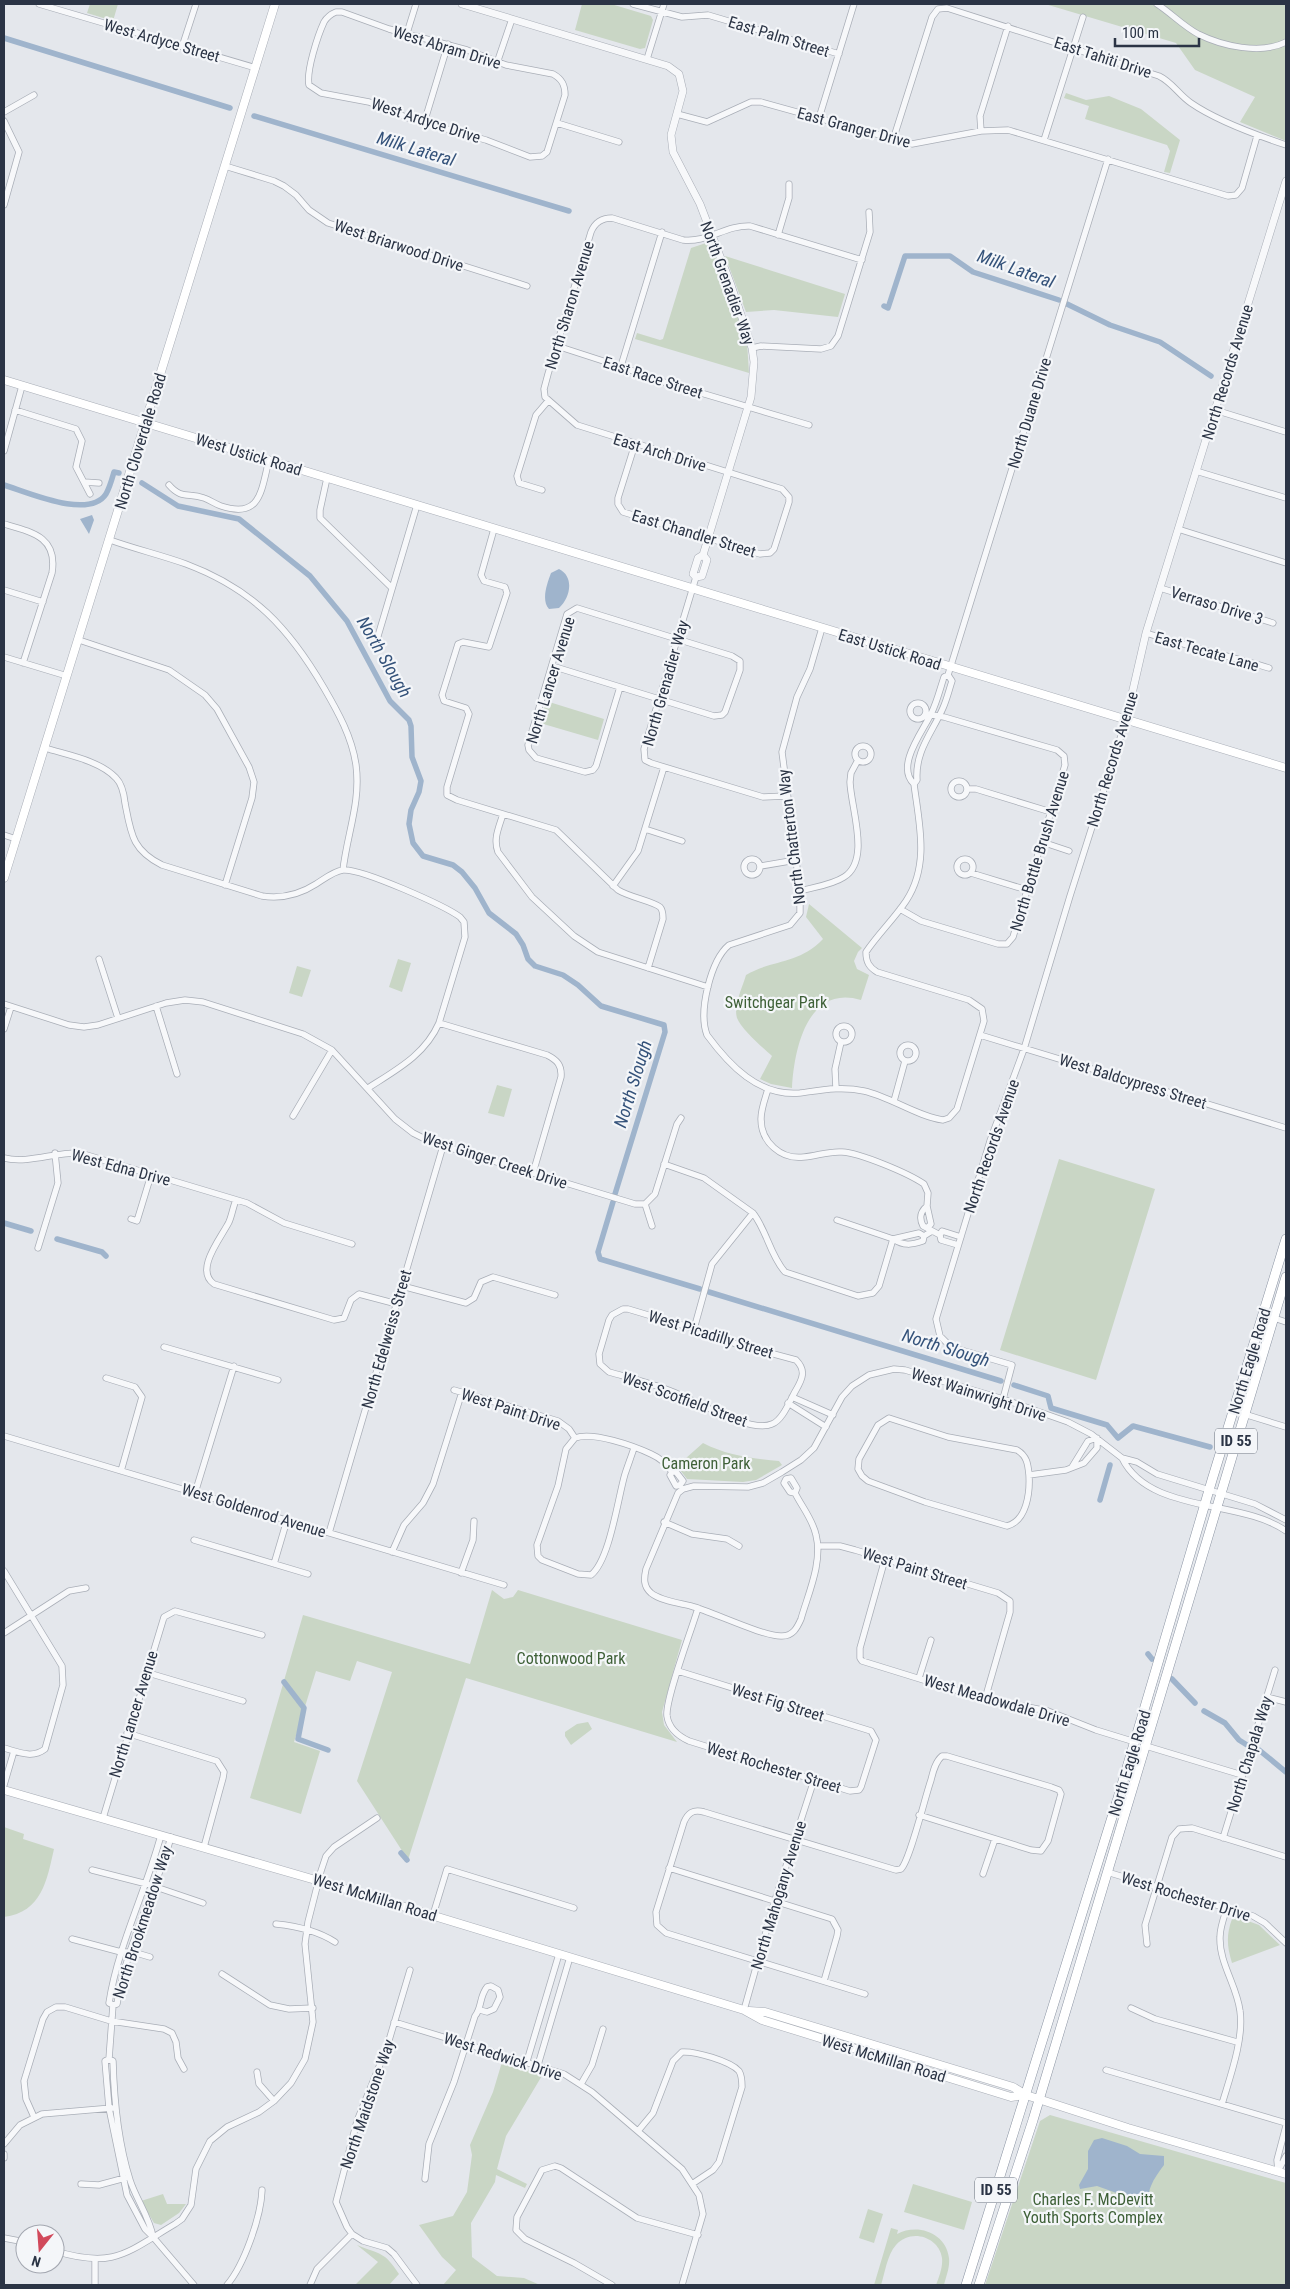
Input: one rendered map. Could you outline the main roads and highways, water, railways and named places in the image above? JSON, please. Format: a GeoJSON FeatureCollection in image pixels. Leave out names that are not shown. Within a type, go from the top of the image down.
{"type":"FeatureCollection","features":[{"type":"Feature","properties":{"kind":"highway","name":"North Eagle Road"},"geometry":{"type":"LineString","coordinates":[[966,2285],[1135,1742],[1286,1240]]}},
{"type":"Feature","properties":{"kind":"highway","name":"North Eagle Road"},"geometry":{"type":"LineString","coordinates":[[979,2285],[1039,2100],[1098,1908],[1107,1872],[1286,1277]]}},
{"type":"Feature","properties":{"kind":"highway"},"geometry":{"type":"LineString","coordinates":[[1141,1722],[1143,1726],[1143,1739],[1146,1746]]}},
{"type":"Feature","properties":{"kind":"highway"},"geometry":{"type":"LineString","coordinates":[[1135,1742],[1139,1766]]}},
{"type":"Feature","properties":{"kind":"main road","name":"North Cloverdale Road"},"geometry":{"type":"LineString","coordinates":[[4,878],[275,4]]}},
{"type":"Feature","properties":{"kind":"main road","name":"West Ustick Road"},"geometry":{"type":"LineString","coordinates":[[4,380],[494,529]]}},
{"type":"Feature","properties":{"kind":"main road","name":"East Ustick Road"},"geometry":{"type":"LineString","coordinates":[[494,529],[822,628],[950,671],[1126,720],[1286,768]]}},
{"type":"Feature","properties":{"kind":"main road","name":"West McMillan Road"},"geometry":{"type":"LineString","coordinates":[[4,1790],[171,1837],[744,2010],[765,2012],[1013,2087],[1026,2096],[1128,2128],[1286,2174]]}},
{"type":"Feature","properties":{"kind":"main road","name":"West McMillan Road"},"geometry":{"type":"LineString","coordinates":[[744,2010],[762,2020],[903,2065],[1011,2097],[1026,2096]]}},
{"type":"Feature","properties":{"kind":"main road"},"geometry":{"type":"LineString","coordinates":[[765,2012],[777,2020],[805,2029],[808,2034]]}},
{"type":"Feature","properties":{"kind":"water"},"geometry":{"type":"Polygon","coordinates":[[[92,515],[94,520],[89,534],[80,519],[92,515]]]}},
{"type":"Feature","properties":{"kind":"water"},"geometry":{"type":"Polygon","coordinates":[[[559,569],[564,573],[569,582],[568,593],[559,608],[549,609],[545,601],[546,587],[551,573],[559,569]]]}},
{"type":"Feature","properties":{"kind":"water"},"geometry":{"type":"Polygon","coordinates":[[[1102,2138],[1127,2146],[1140,2154],[1164,2156],[1164,2165],[1152,2183],[1147,2203],[1143,2208],[1125,2196],[1097,2186],[1080,2189],[1079,2185],[1088,2169],[1088,2151],[1094,2140],[1102,2138]]]}},
{"type":"Feature","properties":{"kind":"waterway","name":"Milk Lateral"},"geometry":{"type":"LineString","coordinates":[[4,38],[230,108]]}},
{"type":"Feature","properties":{"kind":"waterway","name":"Milk Lateral"},"geometry":{"type":"LineString","coordinates":[[254,116],[569,211]]}},
{"type":"Feature","properties":{"kind":"waterway","name":"Milk Lateral"},"geometry":{"type":"LineString","coordinates":[[884,306],[888,308],[905,256],[950,256],[973,272],[1059,300]]}},
{"type":"Feature","properties":{"kind":"waterway","name":"Milk Lateral"},"geometry":{"type":"LineString","coordinates":[[1067,304],[1110,325],[1160,342],[1211,376]]}},
{"type":"Feature","properties":{"kind":"waterway","name":"North Slough"},"geometry":{"type":"LineString","coordinates":[[4,485],[57,502],[86,505],[98,501],[106,494],[114,472],[119,473]]}},
{"type":"Feature","properties":{"kind":"waterway","name":"North Slough"},"geometry":{"type":"LineString","coordinates":[[142,483],[178,506],[239,519],[310,576],[347,621],[390,701],[409,720],[411,726],[412,757],[421,781],[419,792],[411,810],[409,824],[413,843],[423,856],[453,865],[462,872],[475,888],[489,913],[516,934],[523,945],[528,959],[535,966],[563,975],[578,985],[601,1006],[664,1025],[665,1032],[615,1194]]}},
{"type":"Feature","properties":{"kind":"waterway","name":"North Slough"},"geometry":{"type":"LineString","coordinates":[[613,1202],[598,1252],[600,1259],[700,1289]]}},
{"type":"Feature","properties":{"kind":"waterway"},"geometry":{"type":"LineString","coordinates":[[4,1223],[31,1231]]}},
{"type":"Feature","properties":{"kind":"waterway"},"geometry":{"type":"LineString","coordinates":[[57,1239],[102,1252],[106,1256]]}},
{"type":"Feature","properties":{"kind":"waterway","name":"North Slough"},"geometry":{"type":"LineString","coordinates":[[709,1292],[1001,1381]]}},
{"type":"Feature","properties":{"kind":"waterway","name":"North Slough"},"geometry":{"type":"LineString","coordinates":[[1014,1385],[1048,1396],[1051,1408],[1107,1425],[1118,1438],[1133,1426],[1210,1447]]}},
{"type":"Feature","properties":{"kind":"waterway","name":"North Slough"},"geometry":{"type":"LineString","coordinates":[[1100,1500],[1110,1465]]}},
{"type":"Feature","properties":{"kind":"waterway","name":"North Slough"},"geometry":{"type":"LineString","coordinates":[[1148,1654],[1152,1659]]}},
{"type":"Feature","properties":{"kind":"waterway","name":"North Slough"},"geometry":{"type":"LineString","coordinates":[[1172,1679],[1195,1703]]}},
{"type":"Feature","properties":{"kind":"waterway"},"geometry":{"type":"LineString","coordinates":[[284,1682],[304,1708],[298,1739],[328,1750]]}},
{"type":"Feature","properties":{"kind":"waterway","name":"North Slough"},"geometry":{"type":"LineString","coordinates":[[1204,1711],[1225,1723],[1239,1740],[1247,1745]]}},
{"type":"Feature","properties":{"kind":"waterway","name":"North Slough"},"geometry":{"type":"LineString","coordinates":[[1258,1749],[1286,1772]]}},
{"type":"Feature","properties":{"kind":"waterway"},"geometry":{"type":"LineString","coordinates":[[401,1853],[407,1860]]}},
{"type":"Feature","properties":{"kind":"park label","name":"Switchgear Park"},"geometry":{"type":"Point","coordinates":[776,1002]}},
{"type":"Feature","properties":{"kind":"park label","name":"Cameron Park"},"geometry":{"type":"Point","coordinates":[706,1463]}},
{"type":"Feature","properties":{"kind":"park label","name":"Cottonwood Park"},"geometry":{"type":"Point","coordinates":[571,1658]}},
{"type":"Feature","properties":{"kind":"park label","name":"Charles F. McDevitt Youth Sports Complex"},"geometry":{"type":"Point","coordinates":[1093,2208]}}]}
